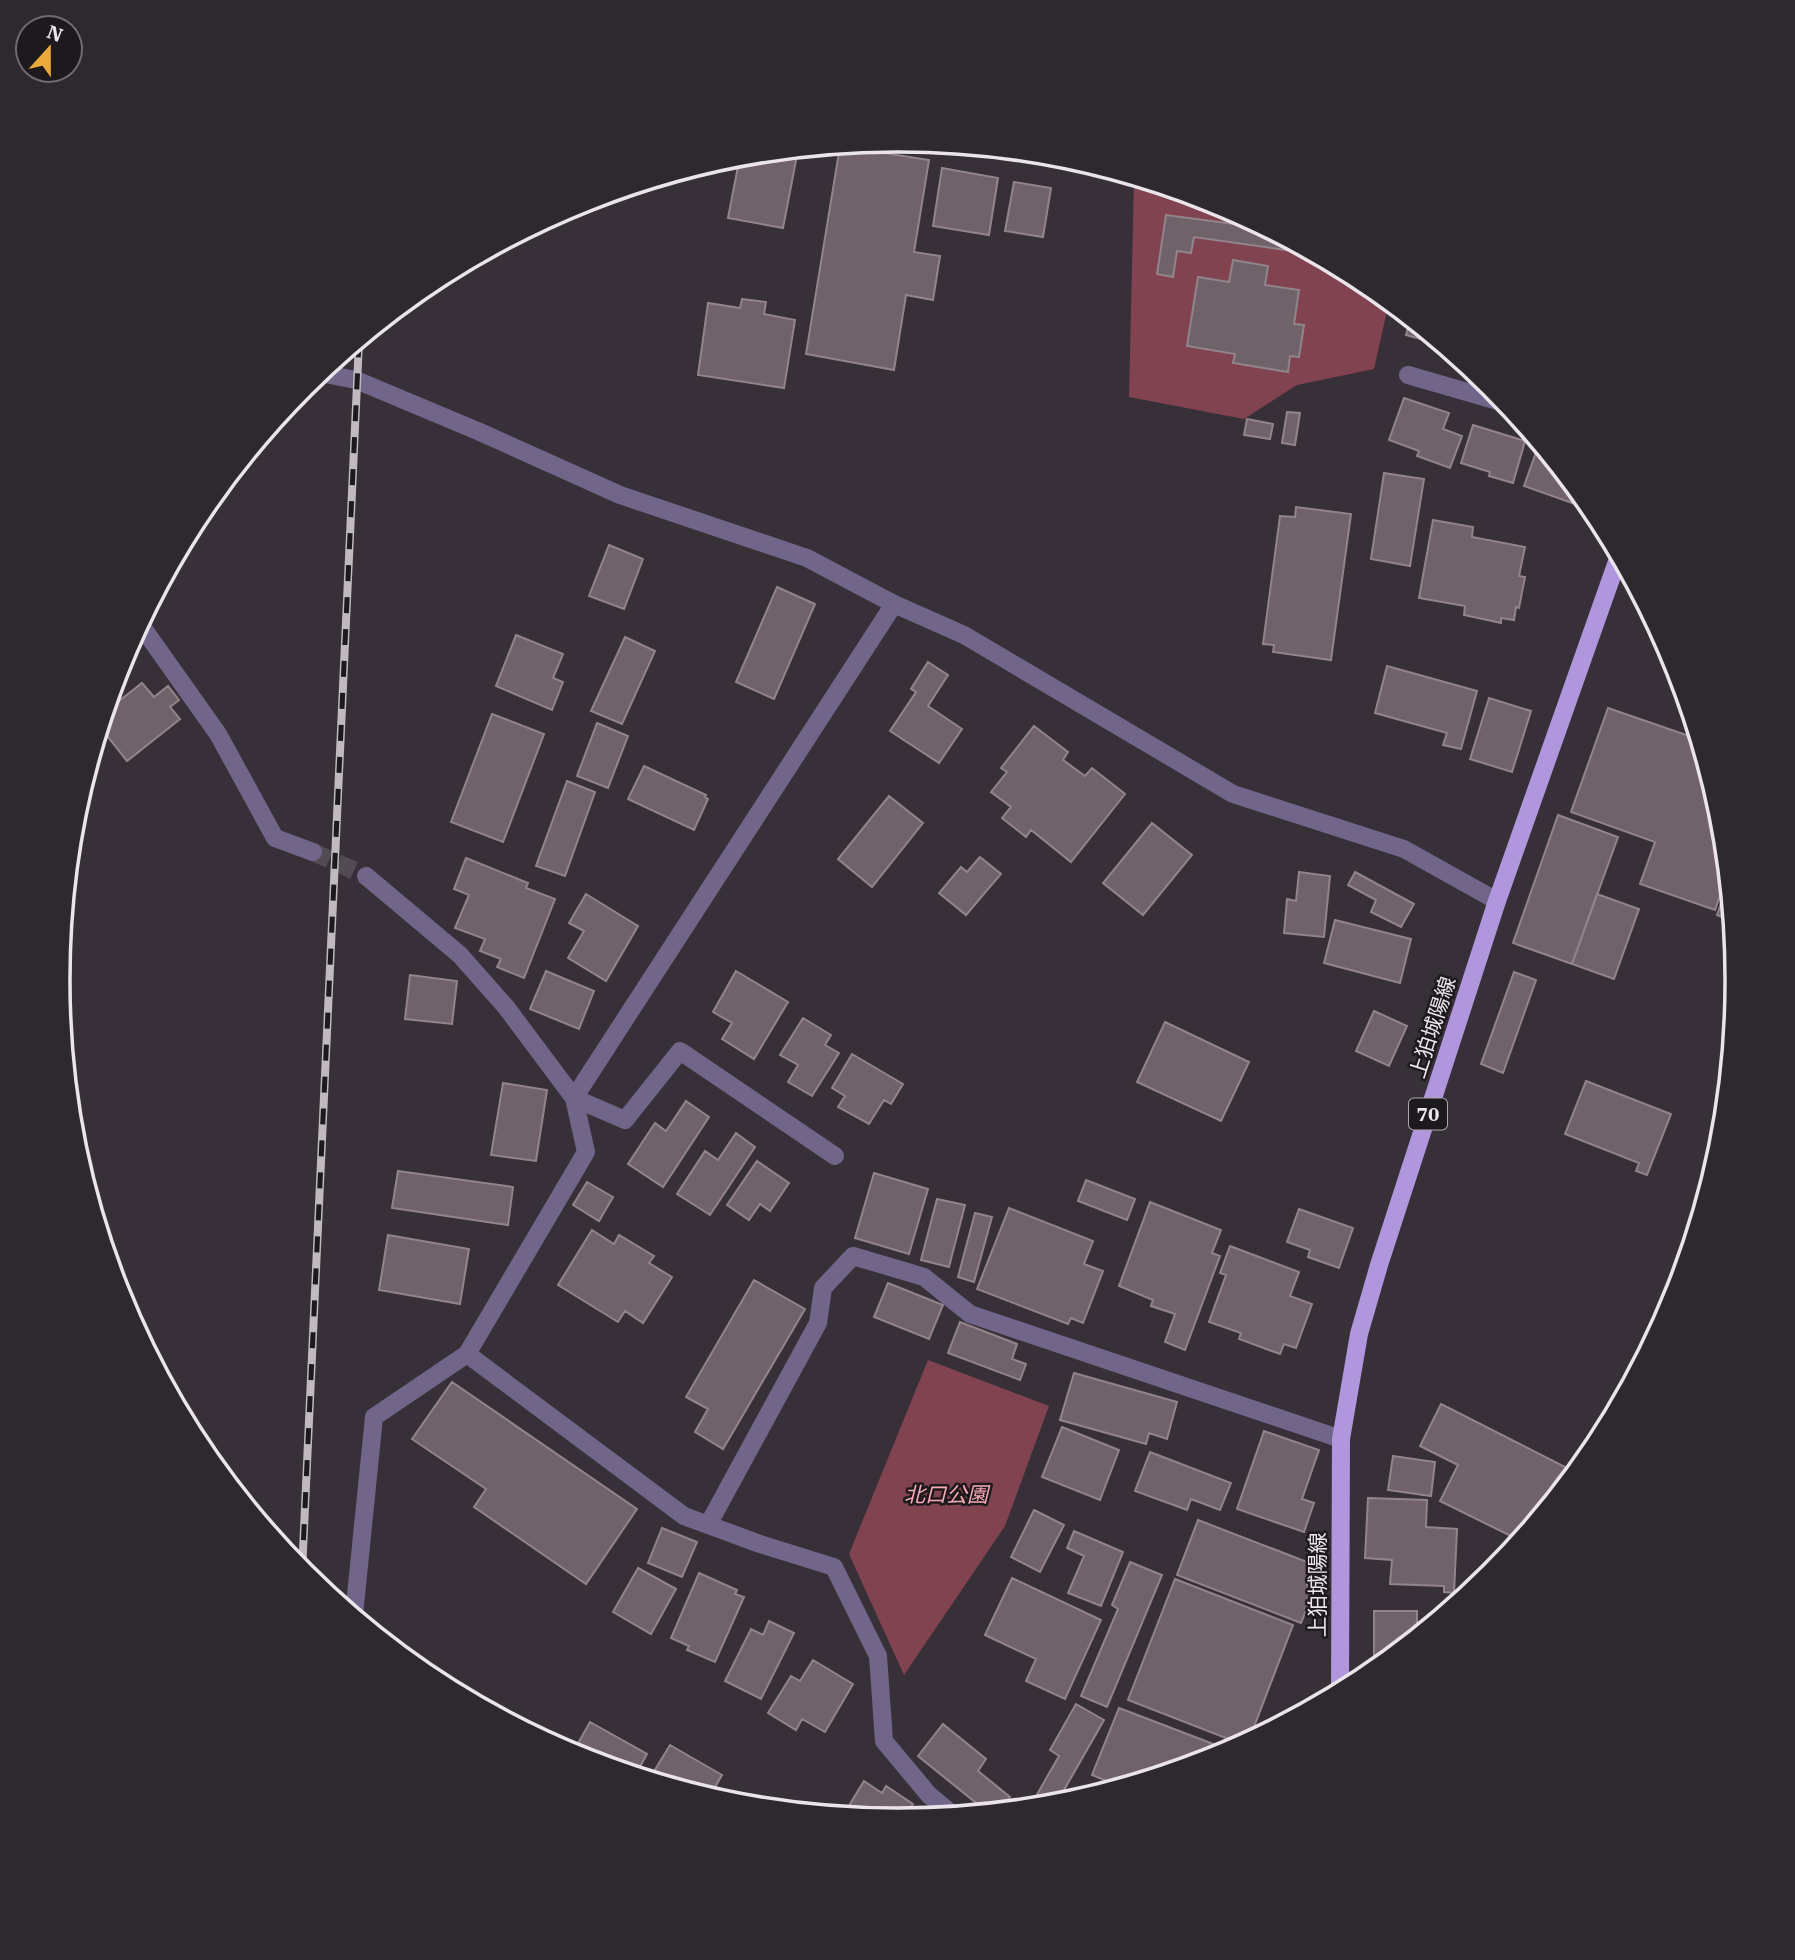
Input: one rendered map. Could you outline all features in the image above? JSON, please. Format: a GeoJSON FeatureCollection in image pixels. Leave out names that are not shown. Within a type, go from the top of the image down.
{"type":"FeatureCollection","features":[{"type":"Feature","properties":{"kind":"main road","name":"上狛城陽線"},"geometry":{"type":"LineString","coordinates":[[1340,1679],[1341,1439],[1359,1334],[1497,901],[1615,568]]}},
{"type":"Feature","properties":{"kind":"street"},"geometry":{"type":"LineString","coordinates":[[1408,375],[1485,397]]}},
{"type":"Feature","properties":{"kind":"street"},"geometry":{"type":"LineString","coordinates":[[333,376],[356,380],[620,495],[807,558],[894,604],[964,635],[1233,794],[1404,849],[1497,901]]}},
{"type":"Feature","properties":{"kind":"street"},"geometry":{"type":"LineString","coordinates":[[574,1098],[894,604]]}},
{"type":"Feature","properties":{"kind":"street"},"geometry":{"type":"LineString","coordinates":[[146,633],[218,734],[275,838],[313,852]]}},
{"type":"Feature","properties":{"kind":"street"},"geometry":{"type":"LineString","coordinates":[[355,1604],[374,1417],[467,1354],[586,1152],[574,1098],[506,1007],[460,955],[366,876]]}},
{"type":"Feature","properties":{"kind":"street"},"geometry":{"type":"LineString","coordinates":[[574,1098],[625,1120],[680,1051],[835,1156]]}},
{"type":"Feature","properties":{"kind":"street"},"geometry":{"type":"LineString","coordinates":[[708,1525],[818,1323],[823,1288],[853,1256],[924,1277],[970,1314],[1341,1439]]}},
{"type":"Feature","properties":{"kind":"street"},"geometry":{"type":"LineString","coordinates":[[467,1354],[684,1517],[834,1567],[878,1656],[884,1741],[929,1796],[942,1806]]}},
{"type":"Feature","properties":{"kind":"green space"},"geometry":{"type":"Polygon","coordinates":[[[1134,187],[1214,215],[1263,238],[1311,263],[1386,313],[1374,369],[1297,385],[1244,419],[1129,397],[1134,187]]]}},
{"type":"Feature","properties":{"kind":"green space","name":"北口公園"},"geometry":{"type":"Polygon","coordinates":[[[928,1360],[1049,1406],[1005,1526],[904,1675],[849,1554],[928,1360]]]}},
{"type":"Feature","properties":{"kind":"building"},"geometry":{"type":"Polygon","coordinates":[[[882,153],[929,160],[914,252],[940,256],[933,300],[906,295],[894,370],[806,354],[839,154],[882,153]]]}},
{"type":"Feature","properties":{"kind":"building"},"geometry":{"type":"Polygon","coordinates":[[[796,159],[783,228],[728,218],[738,168],[796,159]]]}},
{"type":"Feature","properties":{"kind":"building"},"geometry":{"type":"Polygon","coordinates":[[[942,168],[998,178],[989,235],[933,226],[942,168]]]}},
{"type":"Feature","properties":{"kind":"building"},"geometry":{"type":"Polygon","coordinates":[[[1014,182],[1051,188],[1043,237],[1005,231],[1014,182]]]}},
{"type":"Feature","properties":{"kind":"building"},"geometry":{"type":"Polygon","coordinates":[[[1166,215],[1233,224],[1286,250],[1194,237],[1191,253],[1177,251],[1173,277],[1157,274],[1166,215]]]}},
{"type":"Feature","properties":{"kind":"building"},"geometry":{"type":"Polygon","coordinates":[[[1233,260],[1268,266],[1265,285],[1299,290],[1294,324],[1304,325],[1299,357],[1290,356],[1288,372],[1233,363],[1235,354],[1187,346],[1198,277],[1229,282],[1233,260]]]}},
{"type":"Feature","properties":{"kind":"building"},"geometry":{"type":"Polygon","coordinates":[[[742,299],[766,302],[764,314],[795,320],[784,388],[698,375],[708,303],[740,308],[742,299]]]}},
{"type":"Feature","properties":{"kind":"building"},"geometry":{"type":"Polygon","coordinates":[[[1408,329],[1419,339],[1406,335],[1408,329]]]}},
{"type":"Feature","properties":{"kind":"building"},"geometry":{"type":"Polygon","coordinates":[[[1404,398],[1449,413],[1443,429],[1462,436],[1450,468],[1417,456],[1419,451],[1389,440],[1404,398]]]}},
{"type":"Feature","properties":{"kind":"building"},"geometry":{"type":"Polygon","coordinates":[[[1287,412],[1300,413],[1295,445],[1282,443],[1287,412]]]}},
{"type":"Feature","properties":{"kind":"building"},"geometry":{"type":"Polygon","coordinates":[[[1247,419],[1273,424],[1270,439],[1244,435],[1247,419]]]}},
{"type":"Feature","properties":{"kind":"building"},"geometry":{"type":"Polygon","coordinates":[[[1473,425],[1525,441],[1513,483],[1461,463],[1473,425]]]}},
{"type":"Feature","properties":{"kind":"building"},"geometry":{"type":"Polygon","coordinates":[[[1536,453],[1574,504],[1524,486],[1536,453]]]}},
{"type":"Feature","properties":{"kind":"building"},"geometry":{"type":"Polygon","coordinates":[[[1384,473],[1424,479],[1410,566],[1371,559],[1384,473]]]}},
{"type":"Feature","properties":{"kind":"building"},"geometry":{"type":"Polygon","coordinates":[[[1296,507],[1351,514],[1331,660],[1273,652],[1274,645],[1263,644],[1280,516],[1295,517],[1296,507]]]}},
{"type":"Feature","properties":{"kind":"building"},"geometry":{"type":"Polygon","coordinates":[[[1433,520],[1473,527],[1472,537],[1525,547],[1519,576],[1525,577],[1514,620],[1501,618],[1501,623],[1464,615],[1465,606],[1419,598],[1433,520]]]}},
{"type":"Feature","properties":{"kind":"building"},"geometry":{"type":"Polygon","coordinates":[[[609,545],[643,559],[624,609],[589,596],[609,545]]]}},
{"type":"Feature","properties":{"kind":"building"},"geometry":{"type":"Polygon","coordinates":[[[777,587],[815,604],[774,699],[736,682],[777,587]]]}},
{"type":"Feature","properties":{"kind":"building"},"geometry":{"type":"Polygon","coordinates":[[[516,635],[563,654],[553,678],[563,682],[552,710],[496,686],[516,635]]]}},
{"type":"Feature","properties":{"kind":"building"},"geometry":{"type":"Polygon","coordinates":[[[625,637],[655,651],[622,724],[591,711],[625,637]]]}},
{"type":"Feature","properties":{"kind":"building"},"geometry":{"type":"Polygon","coordinates":[[[928,662],[948,675],[928,706],[962,729],[939,763],[890,731],[916,692],[911,689],[928,662]]]}},
{"type":"Feature","properties":{"kind":"building"},"geometry":{"type":"Polygon","coordinates":[[[1387,666],[1477,691],[1461,749],[1443,745],[1447,733],[1375,713],[1387,666]]]}},
{"type":"Feature","properties":{"kind":"building"},"geometry":{"type":"Polygon","coordinates":[[[142,683],[154,697],[168,686],[179,700],[170,707],[180,719],[127,761],[107,736],[119,701],[142,683]]]}},
{"type":"Feature","properties":{"kind":"building"},"geometry":{"type":"Polygon","coordinates":[[[1489,698],[1531,711],[1512,772],[1470,759],[1489,698]]]}},
{"type":"Feature","properties":{"kind":"building"},"geometry":{"type":"Polygon","coordinates":[[[1608,708],[1688,735],[1709,819],[1718,872],[1720,895],[1715,910],[1640,884],[1655,842],[1571,812],[1608,708]]]}},
{"type":"Feature","properties":{"kind":"building"},"geometry":{"type":"Polygon","coordinates":[[[492,714],[544,734],[503,842],[451,822],[492,714]]]}},
{"type":"Feature","properties":{"kind":"building"},"geometry":{"type":"Polygon","coordinates":[[[597,723],[628,736],[608,788],[577,776],[597,723]]]}},
{"type":"Feature","properties":{"kind":"building"},"geometry":{"type":"Polygon","coordinates":[[[1034,726],[1068,752],[1063,760],[1085,776],[1092,768],[1125,794],[1071,862],[1031,830],[1026,837],[1002,818],[1011,807],[991,792],[1007,772],[1001,768],[1034,726]]]}},
{"type":"Feature","properties":{"kind":"building"},"geometry":{"type":"Polygon","coordinates":[[[644,766],[706,795],[708,799],[694,830],[628,799],[644,766]]]}},
{"type":"Feature","properties":{"kind":"building"},"geometry":{"type":"Polygon","coordinates":[[[567,781],[595,792],[565,876],[536,866],[567,781]]]}},
{"type":"Feature","properties":{"kind":"building"},"geometry":{"type":"Polygon","coordinates":[[[889,796],[923,823],[872,887],[838,859],[889,796]]]}},
{"type":"Feature","properties":{"kind":"building"},"geometry":{"type":"Polygon","coordinates":[[[1558,815],[1618,837],[1572,964],[1513,943],[1558,815]]]}},
{"type":"Feature","properties":{"kind":"building"},"geometry":{"type":"Polygon","coordinates":[[[1152,823],[1192,855],[1143,915],[1103,883],[1152,823]]]}},
{"type":"Feature","properties":{"kind":"building"},"geometry":{"type":"Polygon","coordinates":[[[980,857],[1001,874],[966,915],[939,893],[961,867],[967,872],[980,857]]]}},
{"type":"Feature","properties":{"kind":"building"},"geometry":{"type":"Polygon","coordinates":[[[466,858],[528,883],[526,888],[555,899],[524,978],[497,967],[501,959],[480,951],[485,939],[455,928],[469,895],[454,889],[466,858]]]}},
{"type":"Feature","properties":{"kind":"building"},"geometry":{"type":"Polygon","coordinates":[[[1299,872],[1330,876],[1324,937],[1284,933],[1287,899],[1296,901],[1299,872]]]}},
{"type":"Feature","properties":{"kind":"building"},"geometry":{"type":"Polygon","coordinates":[[[1355,872],[1414,904],[1401,927],[1371,912],[1376,900],[1348,885],[1355,872]]]}},
{"type":"Feature","properties":{"kind":"building"},"geometry":{"type":"Polygon","coordinates":[[[586,894],[638,926],[606,981],[568,958],[584,931],[569,923],[586,894]]]}},
{"type":"Feature","properties":{"kind":"building"},"geometry":{"type":"Polygon","coordinates":[[[1597,894],[1639,909],[1614,979],[1572,964],[1597,894]]]}},
{"type":"Feature","properties":{"kind":"building"},"geometry":{"type":"Polygon","coordinates":[[[1721,904],[1722,917],[1717,915],[1721,904]]]}},
{"type":"Feature","properties":{"kind":"building"},"geometry":{"type":"Polygon","coordinates":[[[1335,920],[1411,939],[1400,983],[1324,963],[1335,920]]]}},
{"type":"Feature","properties":{"kind":"building"},"geometry":{"type":"Polygon","coordinates":[[[546,971],[594,991],[579,1029],[530,1009],[546,971]]]}},
{"type":"Feature","properties":{"kind":"building"},"geometry":{"type":"Polygon","coordinates":[[[736,971],[788,1002],[754,1059],[722,1039],[732,1023],[713,1012],[736,971]]]}},
{"type":"Feature","properties":{"kind":"building"},"geometry":{"type":"Polygon","coordinates":[[[1514,972],[1536,980],[1503,1073],[1481,1064],[1514,972]]]}},
{"type":"Feature","properties":{"kind":"building"},"geometry":{"type":"Polygon","coordinates":[[[410,975],[457,981],[452,1024],[405,1019],[410,975]]]}},
{"type":"Feature","properties":{"kind":"building"},"geometry":{"type":"Polygon","coordinates":[[[1374,1011],[1407,1026],[1389,1066],[1356,1051],[1374,1011]]]}},
{"type":"Feature","properties":{"kind":"building"},"geometry":{"type":"Polygon","coordinates":[[[803,1018],[831,1035],[825,1045],[839,1053],[812,1096],[788,1082],[798,1065],[780,1055],[803,1018]]]}},
{"type":"Feature","properties":{"kind":"building"},"geometry":{"type":"Polygon","coordinates":[[[1165,1022],[1249,1062],[1221,1121],[1137,1082],[1165,1022]]]}},
{"type":"Feature","properties":{"kind":"building"},"geometry":{"type":"Polygon","coordinates":[[[852,1054],[903,1084],[891,1104],[884,1100],[869,1124],[838,1107],[845,1096],[832,1088],[852,1054]]]}},
{"type":"Feature","properties":{"kind":"building"},"geometry":{"type":"Polygon","coordinates":[[[1586,1081],[1671,1114],[1647,1175],[1636,1171],[1639,1163],[1565,1134],[1586,1081]]]}},
{"type":"Feature","properties":{"kind":"building"},"geometry":{"type":"Polygon","coordinates":[[[503,1083],[547,1090],[536,1161],[491,1155],[503,1083]]]}},
{"type":"Feature","properties":{"kind":"building"},"geometry":{"type":"Polygon","coordinates":[[[686,1101],[709,1117],[663,1187],[628,1164],[655,1123],[666,1131],[686,1101]]]}},
{"type":"Feature","properties":{"kind":"building"},"geometry":{"type":"Polygon","coordinates":[[[736,1133],[755,1147],[710,1215],[677,1194],[705,1151],[718,1160],[736,1133]]]}},
{"type":"Feature","properties":{"kind":"building"},"geometry":{"type":"Polygon","coordinates":[[[757,1161],[789,1183],[770,1211],[760,1204],[749,1220],[727,1205],[757,1161]]]}},
{"type":"Feature","properties":{"kind":"building"},"geometry":{"type":"Polygon","coordinates":[[[398,1171],[513,1187],[508,1225],[392,1208],[398,1171]]]}},
{"type":"Feature","properties":{"kind":"building"},"geometry":{"type":"Polygon","coordinates":[[[874,1173],[928,1189],[909,1254],[855,1238],[874,1173]]]}},
{"type":"Feature","properties":{"kind":"building"},"geometry":{"type":"Polygon","coordinates":[[[1086,1180],[1135,1199],[1127,1220],[1078,1201],[1086,1180]]]}},
{"type":"Feature","properties":{"kind":"building"},"geometry":{"type":"Polygon","coordinates":[[[587,1182],[613,1197],[599,1221],[573,1205],[587,1182]]]}},
{"type":"Feature","properties":{"kind":"building"},"geometry":{"type":"Polygon","coordinates":[[[937,1199],[965,1205],[949,1267],[921,1260],[937,1199]]]}},
{"type":"Feature","properties":{"kind":"building"},"geometry":{"type":"Polygon","coordinates":[[[1150,1202],[1221,1230],[1212,1253],[1220,1256],[1185,1350],[1165,1342],[1175,1314],[1151,1306],[1153,1300],[1119,1286],[1150,1202]]]}},
{"type":"Feature","properties":{"kind":"building"},"geometry":{"type":"Polygon","coordinates":[[[1009,1208],[1093,1241],[1084,1264],[1103,1271],[1083,1323],[1071,1318],[1068,1324],[977,1289],[1009,1208]]]}},
{"type":"Feature","properties":{"kind":"building"},"geometry":{"type":"Polygon","coordinates":[[[1299,1209],[1353,1228],[1339,1268],[1308,1257],[1310,1250],[1287,1242],[1299,1209]]]}},
{"type":"Feature","properties":{"kind":"building"},"geometry":{"type":"Polygon","coordinates":[[[975,1213],[992,1217],[974,1282],[958,1277],[975,1213]]]}},
{"type":"Feature","properties":{"kind":"building"},"geometry":{"type":"Polygon","coordinates":[[[592,1230],[614,1244],[619,1235],[654,1256],[649,1263],[672,1277],[643,1323],[625,1311],[618,1322],[558,1285],[592,1230]]]}},
{"type":"Feature","properties":{"kind":"building"},"geometry":{"type":"Polygon","coordinates":[[[388,1235],[469,1249],[460,1304],[379,1290],[388,1235]]]}},
{"type":"Feature","properties":{"kind":"building"},"geometry":{"type":"Polygon","coordinates":[[[1230,1246],[1299,1272],[1290,1296],[1312,1304],[1296,1348],[1284,1344],[1280,1354],[1239,1339],[1241,1333],[1209,1322],[1226,1275],[1220,1273],[1230,1246]]]}},
{"type":"Feature","properties":{"kind":"building"},"geometry":{"type":"Polygon","coordinates":[[[754,1280],[805,1309],[723,1449],[695,1432],[708,1409],[686,1397],[754,1280]]]}},
{"type":"Feature","properties":{"kind":"building"},"geometry":{"type":"Polygon","coordinates":[[[888,1283],[943,1305],[929,1339],[874,1317],[888,1283]]]}},
{"type":"Feature","properties":{"kind":"building"},"geometry":{"type":"Polygon","coordinates":[[[960,1322],[1017,1344],[1012,1359],[1026,1364],[1020,1380],[948,1353],[960,1322]]]}},
{"type":"Feature","properties":{"kind":"building"},"geometry":{"type":"Polygon","coordinates":[[[1074,1373],[1177,1402],[1167,1439],[1149,1433],[1146,1444],[1060,1420],[1074,1373]]]}},
{"type":"Feature","properties":{"kind":"building"},"geometry":{"type":"Polygon","coordinates":[[[452,1382],[637,1509],[586,1584],[474,1507],[486,1489],[412,1439],[452,1382]]]}},
{"type":"Feature","properties":{"kind":"building"},"geometry":{"type":"Polygon","coordinates":[[[1441,1404],[1566,1467],[1511,1536],[1440,1501],[1458,1465],[1420,1446],[1441,1404]]]}},
{"type":"Feature","properties":{"kind":"building"},"geometry":{"type":"Polygon","coordinates":[[[1062,1427],[1119,1450],[1100,1500],[1042,1477],[1062,1427]]]}},
{"type":"Feature","properties":{"kind":"building"},"geometry":{"type":"Polygon","coordinates":[[[1264,1431],[1319,1450],[1302,1499],[1314,1503],[1304,1532],[1237,1509],[1264,1431]]]}},
{"type":"Feature","properties":{"kind":"building"},"geometry":{"type":"Polygon","coordinates":[[[1150,1452],[1231,1483],[1220,1510],[1191,1499],[1187,1510],[1135,1491],[1150,1452]]]}},
{"type":"Feature","properties":{"kind":"building"},"geometry":{"type":"Polygon","coordinates":[[[1393,1456],[1435,1462],[1431,1496],[1388,1490],[1393,1456]]]}},
{"type":"Feature","properties":{"kind":"building"},"geometry":{"type":"Polygon","coordinates":[[[1368,1498],[1427,1500],[1426,1527],[1457,1529],[1453,1593],[1444,1592],[1444,1586],[1390,1584],[1392,1560],[1365,1558],[1368,1498]]]}},
{"type":"Feature","properties":{"kind":"building"},"geometry":{"type":"Polygon","coordinates":[[[1034,1510],[1064,1525],[1040,1572],[1011,1557],[1034,1510]]]}},
{"type":"Feature","properties":{"kind":"building"},"geometry":{"type":"Polygon","coordinates":[[[1198,1520],[1315,1565],[1307,1585],[1315,1588],[1301,1623],[1177,1575],[1198,1520]]]}},
{"type":"Feature","properties":{"kind":"building"},"geometry":{"type":"Polygon","coordinates":[[[662,1528],[697,1542],[682,1577],[648,1563],[662,1528]]]}},
{"type":"Feature","properties":{"kind":"building"},"geometry":{"type":"Polygon","coordinates":[[[1074,1531],[1123,1552],[1101,1606],[1068,1593],[1084,1556],[1067,1548],[1074,1531]]]}},
{"type":"Feature","properties":{"kind":"building"},"geometry":{"type":"Polygon","coordinates":[[[1130,1562],[1162,1575],[1107,1707],[1081,1696],[1118,1609],[1112,1605],[1130,1562]]]}},
{"type":"Feature","properties":{"kind":"building"},"geometry":{"type":"Polygon","coordinates":[[[638,1568],[676,1589],[651,1634],[613,1612],[638,1568]]]}},
{"type":"Feature","properties":{"kind":"building"},"geometry":{"type":"Polygon","coordinates":[[[699,1573],[737,1590],[735,1594],[744,1597],[715,1662],[687,1650],[689,1646],[671,1638],[699,1573]]]}},
{"type":"Feature","properties":{"kind":"building"},"geometry":{"type":"Polygon","coordinates":[[[1012,1578],[1101,1620],[1065,1699],[1026,1681],[1036,1659],[985,1635],[1012,1578]]]}},
{"type":"Feature","properties":{"kind":"building"},"geometry":{"type":"Polygon","coordinates":[[[1175,1579],[1293,1625],[1254,1726],[1227,1739],[1128,1700],[1175,1579]]]}},
{"type":"Feature","properties":{"kind":"building"},"geometry":{"type":"Polygon","coordinates":[[[1374,1611],[1417,1611],[1417,1623],[1374,1656],[1374,1611]]]}},
{"type":"Feature","properties":{"kind":"building"},"geometry":{"type":"Polygon","coordinates":[[[769,1621],[794,1633],[761,1699],[725,1681],[751,1629],[763,1635],[769,1621]]]}},
{"type":"Feature","properties":{"kind":"building"},"geometry":{"type":"Polygon","coordinates":[[[813,1660],[853,1684],[825,1732],[802,1719],[796,1730],[768,1713],[791,1676],[800,1681],[813,1660]]]}},
{"type":"Feature","properties":{"kind":"building"},"geometry":{"type":"Polygon","coordinates":[[[1076,1704],[1104,1720],[1063,1791],[1036,1795],[1059,1756],[1050,1750],[1076,1704]]]}},
{"type":"Feature","properties":{"kind":"building"},"geometry":{"type":"Polygon","coordinates":[[[1119,1708],[1215,1745],[1112,1779],[1106,1781],[1092,1775],[1119,1708]]]}},
{"type":"Feature","properties":{"kind":"building"},"geometry":{"type":"Polygon","coordinates":[[[590,1722],[647,1754],[640,1766],[578,1744],[590,1722]]]}},
{"type":"Feature","properties":{"kind":"building"},"geometry":{"type":"Polygon","coordinates":[[[943,1724],[986,1759],[978,1771],[1010,1797],[1008,1800],[976,1803],[918,1756],[943,1724]]]}},
{"type":"Feature","properties":{"kind":"building"},"geometry":{"type":"Polygon","coordinates":[[[670,1745],[722,1775],[715,1787],[654,1771],[670,1745]]]}},
{"type":"Feature","properties":{"kind":"building"},"geometry":{"type":"Polygon","coordinates":[[[864,1781],[882,1793],[886,1786],[913,1804],[911,1808],[898,1808],[849,1806],[864,1781]]]}},
{"type":"Feature","properties":{"kind":"tunnel"},"geometry":{"type":"LineString","coordinates":[[313,852],[366,876]]}},
{"type":"Feature","properties":{"kind":"railway"},"geometry":{"type":"LineString","coordinates":[[303,1555],[358,353]]}}]}
